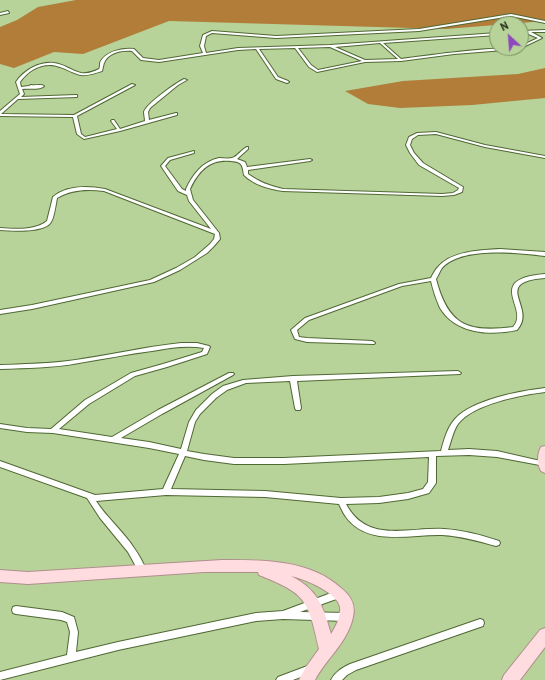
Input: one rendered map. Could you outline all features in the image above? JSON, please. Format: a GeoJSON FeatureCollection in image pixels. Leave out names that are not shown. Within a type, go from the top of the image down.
{"type":"FeatureCollection","features":[{"type":"Feature","properties":{"kind":"main road"},"geometry":{"type":"LineString","coordinates":[[544,466],[545,450]]}},
{"type":"Feature","properties":{"kind":"main road"},"geometry":{"type":"LineString","coordinates":[[0,576],[28,578],[207,566],[252,566],[292,570],[321,580],[344,599],[347,609],[346,617],[327,650],[309,674]]}},
{"type":"Feature","properties":{"kind":"main road"},"geometry":{"type":"LineString","coordinates":[[252,566],[288,580],[304,590],[313,599],[327,650]]}},
{"type":"Feature","properties":{"kind":"main road"},"geometry":{"type":"LineString","coordinates":[[510,680],[545,635]]}},
{"type":"Feature","properties":{"kind":"street"},"geometry":{"type":"LineString","coordinates":[[0,14],[8,12]]}},
{"type":"Feature","properties":{"kind":"street"},"geometry":{"type":"LineString","coordinates":[[205,54],[202,46],[205,35],[212,32],[264,36],[311,36],[426,29],[511,15],[545,22]]}},
{"type":"Feature","properties":{"kind":"street"},"geometry":{"type":"LineString","coordinates":[[529,32],[545,31]]}},
{"type":"Feature","properties":{"kind":"street"},"geometry":{"type":"LineString","coordinates":[[529,33],[540,38]]}},
{"type":"Feature","properties":{"kind":"street"},"geometry":{"type":"LineString","coordinates":[[0,114],[19,98],[22,93],[18,82],[21,78],[38,65],[45,63],[56,64],[74,72],[89,74],[101,70],[102,63],[108,56],[125,50],[133,50],[142,59],[149,61],[164,61],[205,54],[257,48],[330,46],[489,35]]}},
{"type":"Feature","properties":{"kind":"street"},"geometry":{"type":"LineString","coordinates":[[529,43],[545,35]]}},
{"type":"Feature","properties":{"kind":"street"},"geometry":{"type":"LineString","coordinates":[[380,42],[401,60]]}},
{"type":"Feature","properties":{"kind":"street"},"geometry":{"type":"LineString","coordinates":[[330,46],[365,61]]}},
{"type":"Feature","properties":{"kind":"street"},"geometry":{"type":"LineString","coordinates":[[296,47],[310,66],[317,71],[365,61],[401,60],[460,52],[489,50]]}},
{"type":"Feature","properties":{"kind":"street"},"geometry":{"type":"LineString","coordinates":[[257,48],[277,78],[287,82]]}},
{"type":"Feature","properties":{"kind":"street"},"geometry":{"type":"LineString","coordinates":[[147,122],[146,112],[149,107],[177,84],[185,80]]}},
{"type":"Feature","properties":{"kind":"street"},"geometry":{"type":"LineString","coordinates":[[0,114],[75,116],[133,85]]}},
{"type":"Feature","properties":{"kind":"street"},"geometry":{"type":"LineString","coordinates":[[21,88],[31,86]]}},
{"type":"Feature","properties":{"kind":"street"},"geometry":{"type":"LineString","coordinates":[[19,98],[76,96]]}},
{"type":"Feature","properties":{"kind":"street"},"geometry":{"type":"LineString","coordinates":[[0,104],[9,107]]}},
{"type":"Feature","properties":{"kind":"street"},"geometry":{"type":"LineString","coordinates":[[75,116],[79,134],[83,138],[119,130],[176,114]]}},
{"type":"Feature","properties":{"kind":"street"},"geometry":{"type":"LineString","coordinates":[[147,117],[161,118]]}},
{"type":"Feature","properties":{"kind":"street"},"geometry":{"type":"LineString","coordinates":[[113,121],[119,130]]}},
{"type":"Feature","properties":{"kind":"street"},"geometry":{"type":"LineString","coordinates":[[0,312],[32,307],[139,284],[166,276],[207,250],[217,239],[217,233],[191,200],[188,194],[188,189],[194,178],[206,164],[215,160],[233,160],[243,163],[246,175],[253,180],[270,187],[283,190],[442,195],[454,194],[460,191],[461,187],[417,160],[408,145],[410,138],[424,133],[436,133],[485,146],[545,157]]}},
{"type":"Feature","properties":{"kind":"street"},"geometry":{"type":"LineString","coordinates":[[233,160],[247,148]]}},
{"type":"Feature","properties":{"kind":"street"},"geometry":{"type":"LineString","coordinates":[[188,194],[180,190],[163,166],[170,159],[193,152]]}},
{"type":"Feature","properties":{"kind":"street"},"geometry":{"type":"LineString","coordinates":[[245,169],[310,160]]}},
{"type":"Feature","properties":{"kind":"street"},"geometry":{"type":"LineString","coordinates":[[0,229],[28,229],[45,225],[49,222],[55,197],[76,189],[94,188],[105,190],[217,233]]}},
{"type":"Feature","properties":{"kind":"street"},"geometry":{"type":"LineString","coordinates":[[372,343],[307,340],[297,338],[294,330],[307,320],[401,286],[433,279],[437,272],[451,260],[474,252],[498,251],[545,254]]}},
{"type":"Feature","properties":{"kind":"street"},"geometry":{"type":"LineString","coordinates":[[433,279],[445,312],[450,319],[470,328],[496,330],[515,328],[520,322],[520,315],[514,293],[519,282],[527,278],[545,276]]}},
{"type":"Feature","properties":{"kind":"street"},"geometry":{"type":"LineString","coordinates":[[0,367],[67,364],[165,348],[207,347],[205,353],[165,366],[133,374],[91,399],[53,430]]}},
{"type":"Feature","properties":{"kind":"street"},"geometry":{"type":"LineString","coordinates":[[166,492],[183,453],[192,422],[198,412],[214,396],[225,388],[245,381],[458,372]]}},
{"type":"Feature","properties":{"kind":"street"},"geometry":{"type":"LineString","coordinates":[[113,440],[160,412],[231,374]]}},
{"type":"Feature","properties":{"kind":"street"},"geometry":{"type":"LineString","coordinates":[[293,378],[298,408]]}},
{"type":"Feature","properties":{"kind":"street"},"geometry":{"type":"LineString","coordinates":[[444,454],[454,426],[462,416],[507,397],[545,390]]}},
{"type":"Feature","properties":{"kind":"street"},"geometry":{"type":"LineString","coordinates":[[0,426],[27,430],[53,430],[149,445],[183,453],[234,461],[284,461],[469,452],[497,454],[544,466]]}},
{"type":"Feature","properties":{"kind":"street"},"geometry":{"type":"LineString","coordinates":[[0,464],[90,497],[99,498],[166,492],[265,494],[341,501],[379,500],[408,496],[426,491],[432,483],[433,454]]}},
{"type":"Feature","properties":{"kind":"street"},"geometry":{"type":"LineString","coordinates":[[90,497],[99,512],[130,546],[142,570]]}},
{"type":"Feature","properties":{"kind":"street"},"geometry":{"type":"LineString","coordinates":[[341,501],[347,515],[360,526],[369,531],[394,534],[437,532],[461,534],[496,543]]}},
{"type":"Feature","properties":{"kind":"street"},"geometry":{"type":"LineString","coordinates":[[283,614],[317,611],[339,594]]}},
{"type":"Feature","properties":{"kind":"street"},"geometry":{"type":"LineString","coordinates":[[16,610],[62,616],[71,620],[74,632],[71,657]]}},
{"type":"Feature","properties":{"kind":"street"},"geometry":{"type":"LineString","coordinates":[[0,676],[71,657],[256,617],[317,611],[346,617]]}},
{"type":"Feature","properties":{"kind":"street"},"geometry":{"type":"LineString","coordinates":[[336,680],[344,672],[353,667],[480,622]]}},
{"type":"Feature","properties":{"kind":"street"},"geometry":{"type":"LineString","coordinates":[[281,680],[309,674]]}},
{"type":"Feature","properties":{"kind":"shaded area"},"geometry":{"type":"Polygon","coordinates":[[[76,0],[545,0],[545,21],[529,22],[529,16],[489,16],[489,26],[446,29],[169,21],[83,54],[54,52],[14,68],[0,64],[0,27],[17,20],[38,7],[76,0]]]}},
{"type":"Feature","properties":{"kind":"shaded area"},"geometry":{"type":"Polygon","coordinates":[[[545,68],[545,98],[472,105],[400,108],[368,104],[345,91],[403,81],[518,74],[545,68]]]}}]}
